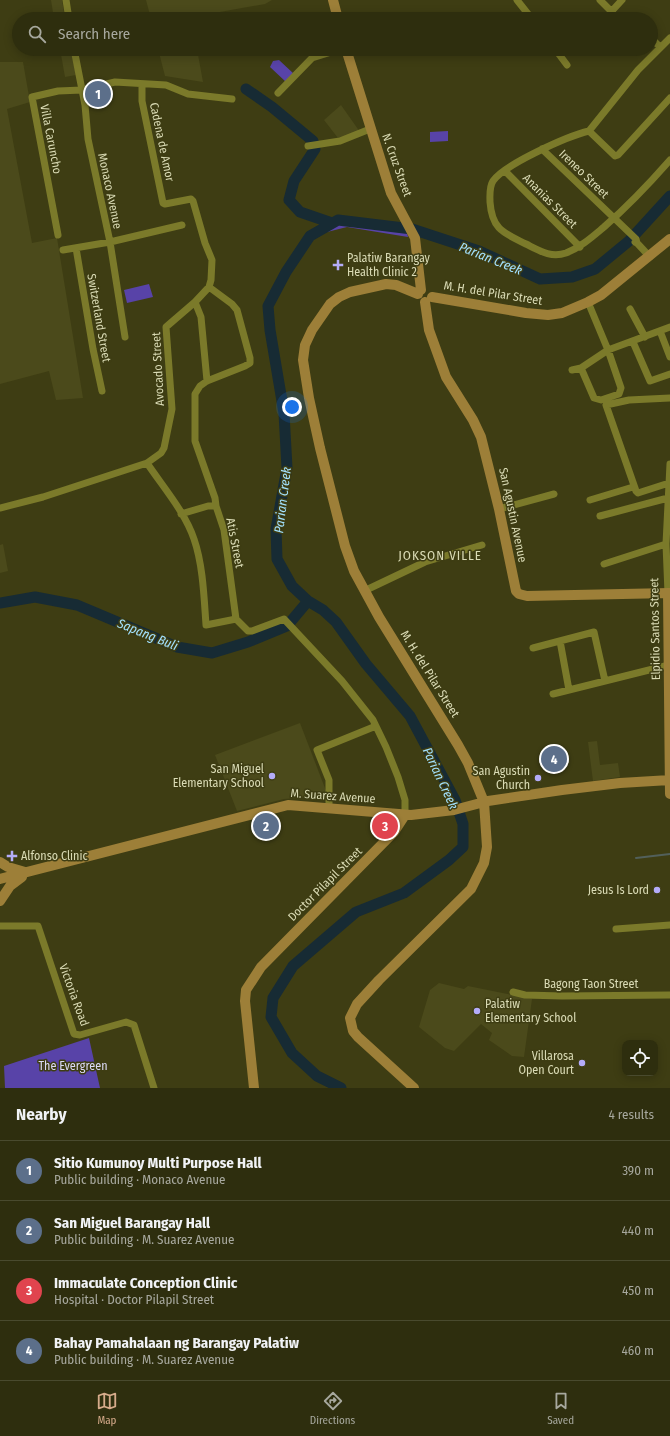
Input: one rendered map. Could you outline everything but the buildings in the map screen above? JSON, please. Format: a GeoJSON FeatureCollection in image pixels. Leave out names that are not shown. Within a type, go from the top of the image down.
{"type":"FeatureCollection","features":[{"type":"Feature","properties":{"kind":"street"},"geometry":{"type":"LineString","coordinates":[[66,0],[68,12]]}},
{"type":"Feature","properties":{"kind":"street"},"geometry":{"type":"LineString","coordinates":[[333,0],[336,12]]}},
{"type":"Feature","properties":{"kind":"street"},"geometry":{"type":"LineString","coordinates":[[517,0],[526,12]]}},
{"type":"Feature","properties":{"kind":"street"},"geometry":{"type":"LineString","coordinates":[[600,0],[611,12],[622,0]]}},
{"type":"Feature","properties":{"kind":"street"},"geometry":{"type":"LineString","coordinates":[[660,47],[670,38]]}},
{"type":"Feature","properties":{"kind":"street","name":"Monaco Avenue"},"geometry":{"type":"LineString","coordinates":[[75,56],[82,90],[88,139],[110,242],[125,337]]}},
{"type":"Feature","properties":{"kind":"street"},"geometry":{"type":"LineString","coordinates":[[278,93],[312,58],[318,56]]}},
{"type":"Feature","properties":{"kind":"street","name":"N. Cruz Street"},"geometry":{"type":"LineString","coordinates":[[348,56],[391,193],[414,235],[419,292]]}},
{"type":"Feature","properties":{"kind":"street"},"geometry":{"type":"LineString","coordinates":[[560,56],[567,65]]}},
{"type":"Feature","properties":{"kind":"street"},"geometry":{"type":"LineString","coordinates":[[651,56],[638,70],[589,131],[542,149],[504,171],[492,182],[490,192],[492,216],[497,227],[506,234],[548,254],[560,254],[580,247],[640,196],[670,160]]}},
{"type":"Feature","properties":{"kind":"street"},"geometry":{"type":"LineString","coordinates":[[82,90],[115,82],[166,85],[188,94],[232,99]]}},
{"type":"Feature","properties":{"kind":"street","name":"Cadena de Amor"},"geometry":{"type":"LineString","coordinates":[[142,84],[142,101],[164,204],[192,200],[207,251],[212,260],[213,272],[209,287]]}},
{"type":"Feature","properties":{"kind":"street","name":"Villa Caruncho"},"geometry":{"type":"LineString","coordinates":[[58,235],[32,97],[58,92],[82,90]]}},
{"type":"Feature","properties":{"kind":"street"},"geometry":{"type":"LineString","coordinates":[[589,131],[615,156],[618,155],[670,98]]}},
{"type":"Feature","properties":{"kind":"street"},"geometry":{"type":"LineString","coordinates":[[312,146],[340,141],[370,129]]}},
{"type":"Feature","properties":{"kind":"street","name":"Ireneo Street"},"geometry":{"type":"LineString","coordinates":[[542,149],[613,218],[650,257]]}},
{"type":"Feature","properties":{"kind":"street","name":"Ananias Street"},"geometry":{"type":"LineString","coordinates":[[504,171],[580,247]]}},
{"type":"Feature","properties":{"kind":"street"},"geometry":{"type":"LineString","coordinates":[[63,250],[110,242],[182,225]]}},
{"type":"Feature","properties":{"kind":"street","name":"M. H. del Pilar Street"},"geometry":{"type":"LineString","coordinates":[[414,1088],[355,1034],[350,1021],[351,1014],[357,1004],[379,980],[471,889],[484,863],[487,847],[484,802],[468,763],[364,591],[354,571],[345,546],[320,448],[303,360],[305,345],[312,330],[330,304],[350,292],[377,285],[392,284],[419,292],[428,289],[431,292],[428,300],[526,313],[548,315],[562,313],[588,302],[650,257],[670,239]]}},
{"type":"Feature","properties":{"kind":"street","name":"Switzerland Street"},"geometry":{"type":"LineString","coordinates":[[76,248],[93,349],[102,391]]}},
{"type":"Feature","properties":{"kind":"street"},"geometry":{"type":"LineString","coordinates":[[209,287],[232,304],[237,310],[250,358],[250,363],[207,381],[200,386],[195,394],[195,441],[215,498],[216,506]]}},
{"type":"Feature","properties":{"kind":"street","name":"Avocado Street"},"geometry":{"type":"LineString","coordinates":[[0,508],[43,497],[147,463],[161,453],[171,417],[166,327],[195,302],[209,287]]}},
{"type":"Feature","properties":{"kind":"street","name":"San Agustin Avenue"},"geometry":{"type":"LineString","coordinates":[[428,300],[429,330],[446,377],[473,420],[481,437],[499,509],[515,587],[519,594],[527,596],[669,593]]}},
{"type":"Feature","properties":{"kind":"street"},"geometry":{"type":"LineString","coordinates":[[195,302],[201,317],[207,381]]}},
{"type":"Feature","properties":{"kind":"street"},"geometry":{"type":"LineString","coordinates":[[581,368],[594,398],[601,400],[619,394],[621,388],[608,350],[588,302]]}},
{"type":"Feature","properties":{"kind":"street"},"geometry":{"type":"LineString","coordinates":[[630,309],[645,337]]}},
{"type":"Feature","properties":{"kind":"street"},"geometry":{"type":"LineString","coordinates":[[572,370],[581,368],[608,350],[670,327]]}},
{"type":"Feature","properties":{"kind":"street"},"geometry":{"type":"LineString","coordinates":[[660,331],[670,357]]}},
{"type":"Feature","properties":{"kind":"street"},"geometry":{"type":"LineString","coordinates":[[633,342],[650,381],[670,374]]}},
{"type":"Feature","properties":{"kind":"street"},"geometry":{"type":"LineString","coordinates":[[669,483],[638,493],[633,487],[606,405],[629,400],[670,398]]}},
{"type":"Feature","properties":{"kind":"street"},"geometry":{"type":"LineString","coordinates":[[147,463],[182,514],[194,539],[200,567],[206,624],[236,619],[248,631],[252,631],[284,619],[289,623],[342,681],[376,726],[398,777],[405,800],[405,815]]}},
{"type":"Feature","properties":{"kind":"street","name":"Elpidio Santos Street"},"geometry":{"type":"LineString","coordinates":[[670,464],[666,544],[669,593],[670,794]]}},
{"type":"Feature","properties":{"kind":"street"},"geometry":{"type":"LineString","coordinates":[[590,500],[633,487]]}},
{"type":"Feature","properties":{"kind":"street"},"geometry":{"type":"LineString","coordinates":[[499,509],[554,494]]}},
{"type":"Feature","properties":{"kind":"street"},"geometry":{"type":"LineString","coordinates":[[600,516],[668,498]]}},
{"type":"Feature","properties":{"kind":"street","name":"Atis Street"},"geometry":{"type":"LineString","coordinates":[[182,514],[208,506],[216,506],[224,530],[236,619]]}},
{"type":"Feature","properties":{"kind":"street"},"geometry":{"type":"LineString","coordinates":[[604,564],[666,544]]}},
{"type":"Feature","properties":{"kind":"street"},"geometry":{"type":"LineString","coordinates":[[364,591],[425,562],[482,545]]}},
{"type":"Feature","properties":{"kind":"street"},"geometry":{"type":"LineString","coordinates":[[533,648],[594,632],[605,681]]}},
{"type":"Feature","properties":{"kind":"street"},"geometry":{"type":"LineString","coordinates":[[560,641],[569,690]]}},
{"type":"Feature","properties":{"kind":"street"},"geometry":{"type":"LineString","coordinates":[[553,694],[669,665]]}},
{"type":"Feature","properties":{"kind":"street"},"geometry":{"type":"LineString","coordinates":[[329,808],[329,780],[317,750],[376,726]]}},
{"type":"Feature","properties":{"kind":"street","name":"M. Suarez Avenue"},"geometry":{"type":"LineString","coordinates":[[0,879],[288,805],[405,815],[458,809],[484,802],[598,785],[670,780]]}},
{"type":"Feature","properties":{"kind":"street","name":"Doctor Pilapil Street"},"geometry":{"type":"LineString","coordinates":[[254,1088],[245,1001],[246,990],[265,964],[394,832],[405,815]]}},
{"type":"Feature","properties":{"kind":"street"},"geometry":{"type":"LineString","coordinates":[[0,862],[10,868],[29,872]]}},
{"type":"Feature","properties":{"kind":"street"},"geometry":{"type":"LineString","coordinates":[[0,901],[14,883],[29,872]]}},
{"type":"Feature","properties":{"kind":"street"},"geometry":{"type":"LineString","coordinates":[[616,929],[670,925]]}},
{"type":"Feature","properties":{"kind":"street","name":"Victoria Road"},"geometry":{"type":"LineString","coordinates":[[0,926],[38,926],[73,1032],[76,1035],[126,1022],[134,1025],[154,1088]]}},
{"type":"Feature","properties":{"kind":"street","name":"Bagong Taon Street"},"geometry":{"type":"LineString","coordinates":[[513,992],[525,995],[555,996],[670,995]]}},
{"type":"Feature","properties":{"kind":"shaded area"},"geometry":{"type":"Polygon","coordinates":[[[51,0],[62,0],[64,12],[53,12],[51,0]]]}},
{"type":"Feature","properties":{"kind":"shaded area"},"geometry":{"type":"Polygon","coordinates":[[[146,0],[272,0],[265,4],[220,12],[149,12],[146,0]]]}},
{"type":"Feature","properties":{"kind":"shaded area"},"geometry":{"type":"Polygon","coordinates":[[[61,56],[72,56],[76,75],[65,77],[61,56]]]}},
{"type":"Feature","properties":{"kind":"shaded area"},"geometry":{"type":"Polygon","coordinates":[[[160,56],[198,56],[203,82],[165,76],[160,56]]]}},
{"type":"Feature","properties":{"kind":"shaded area"},"geometry":{"type":"Polygon","coordinates":[[[0,62],[23,62],[30,102],[7,109],[32,243],[57,238],[83,398],[56,400],[49,371],[0,384],[0,62]]]}},
{"type":"Feature","properties":{"kind":"shaded area"},"geometry":{"type":"Polygon","coordinates":[[[341,105],[360,132],[338,138],[324,120],[341,105]]]}},
{"type":"Feature","properties":{"kind":"shaded area"},"geometry":{"type":"Polygon","coordinates":[[[3,544],[8,571],[0,573],[0,545],[3,544]]]}},
{"type":"Feature","properties":{"kind":"shaded area","name":"San Miguel Elementary School"},"geometry":{"type":"Polygon","coordinates":[[[300,723],[328,796],[284,799],[237,811],[215,755],[300,723]]]}},
{"type":"Feature","properties":{"kind":"shaded area"},"geometry":{"type":"Polygon","coordinates":[[[597,741],[600,765],[618,763],[620,777],[593,781],[588,742],[597,741]]]}},
{"type":"Feature","properties":{"kind":"shaded area","name":"Palatiw Elementary School"},"geometry":{"type":"Polygon","coordinates":[[[439,983],[464,989],[468,986],[532,999],[524,1057],[512,1056],[489,1040],[492,1033],[481,1024],[454,1051],[445,1048],[419,1027],[430,990],[439,983]]]}},
{"type":"Feature","properties":{"kind":"green space"},"geometry":{"type":"Polygon","coordinates":[[[279,60],[294,74],[286,82],[270,67],[273,61],[279,60]]]}},
{"type":"Feature","properties":{"kind":"green space"},"geometry":{"type":"Polygon","coordinates":[[[448,131],[448,141],[430,142],[430,132],[448,131]]]}},
{"type":"Feature","properties":{"kind":"green space"},"geometry":{"type":"Polygon","coordinates":[[[350,222],[407,233],[408,237],[347,227],[327,232],[326,229],[333,225],[350,222]]]}},
{"type":"Feature","properties":{"kind":"green space"},"geometry":{"type":"Polygon","coordinates":[[[149,284],[153,297],[127,303],[124,290],[149,284]]]}},
{"type":"Feature","properties":{"kind":"green space","name":"The Evergreen"},"geometry":{"type":"Polygon","coordinates":[[[89,1038],[100,1088],[5,1088],[4,1066],[89,1038]]]}},
{"type":"Feature","properties":{"kind":"waterway"},"geometry":{"type":"LineString","coordinates":[[246,89],[272,107],[313,141],[315,149],[294,181],[289,200],[300,212],[332,223]]}},
{"type":"Feature","properties":{"kind":"waterway","name":"Parian Creek"},"geometry":{"type":"LineString","coordinates":[[341,1088],[317,1076],[292,1053],[271,1017],[273,998],[293,966],[356,912],[404,893],[449,860],[463,847],[463,824],[455,800],[410,716],[366,664],[336,622],[323,610],[308,601],[292,586],[277,559],[276,529],[287,468],[284,413],[270,330],[268,306],[286,272],[310,236],[338,220],[412,229],[479,251],[540,279],[572,277],[595,269],[629,241],[670,196]]}},
{"type":"Feature","properties":{"kind":"waterway","name":"Sapang Buli"},"geometry":{"type":"LineString","coordinates":[[0,603],[35,597],[77,605],[177,647],[212,653],[248,642],[287,626],[308,601]]}},
{"type":"Feature","properties":{"kind":"waterway"},"geometry":{"type":"LineString","coordinates":[[636,858],[670,854]]}},
{"type":"Feature","properties":{"kind":"place","name":"Sitio Kumunoy Multi Purpose Hall"},"geometry":{"type":"Point","coordinates":[98,94]}},
{"type":"Feature","properties":{"kind":"place","name":"Palatiw Barangay Health Clinic 2"},"geometry":{"type":"Point","coordinates":[338,265]}},
{"type":"Feature","properties":{"kind":"place","name":"Bahay Pamahalaan ng Barangay Palatiw"},"geometry":{"type":"Point","coordinates":[554,759]}},
{"type":"Feature","properties":{"kind":"place","name":"San Miguel Elementary School"},"geometry":{"type":"Point","coordinates":[272,776]}},
{"type":"Feature","properties":{"kind":"place","name":"San Agustin Church"},"geometry":{"type":"Point","coordinates":[538,778]}},
{"type":"Feature","properties":{"kind":"place","name":"San Miguel Barangay Hall"},"geometry":{"type":"Point","coordinates":[266,826]}},
{"type":"Feature","properties":{"kind":"place","name":"Immaculate Conception Clinic"},"geometry":{"type":"Point","coordinates":[385,826]}},
{"type":"Feature","properties":{"kind":"place","name":"Alfonso Clinic"},"geometry":{"type":"Point","coordinates":[12,856]}},
{"type":"Feature","properties":{"kind":"place","name":"Jesus Is Lord"},"geometry":{"type":"Point","coordinates":[657,890]}},
{"type":"Feature","properties":{"kind":"place","name":"Palatiw Elementary School"},"geometry":{"type":"Point","coordinates":[477,1011]}},
{"type":"Feature","properties":{"kind":"place","name":"Villarosa Open Court"},"geometry":{"type":"Point","coordinates":[582,1063]}},
{"type":"Feature","properties":{"kind":"district","name":"JOKSON VILLE"},"geometry":{"type":"Point","coordinates":[440,555]}}]}
